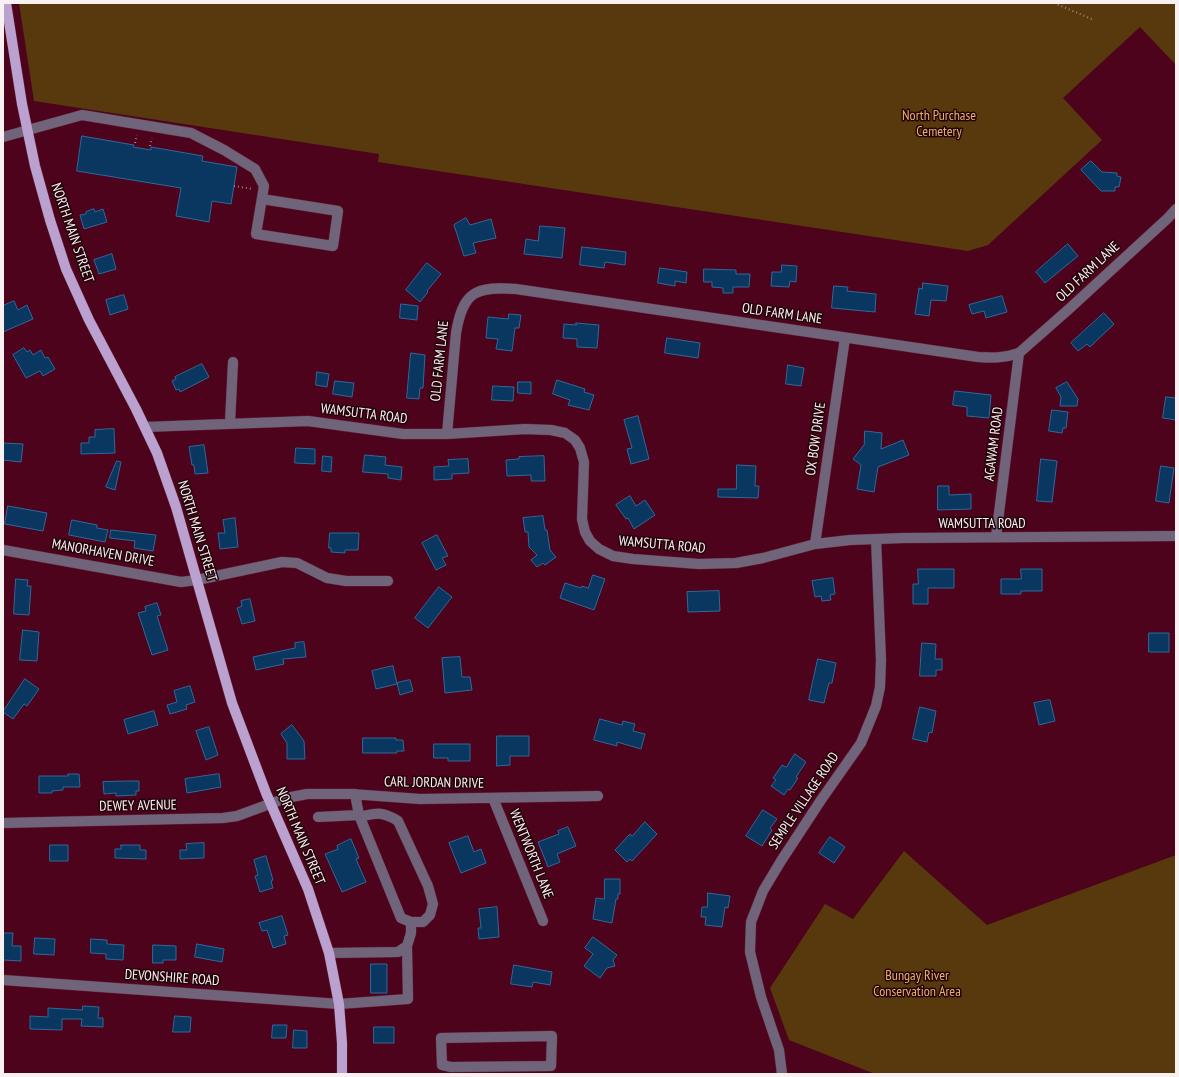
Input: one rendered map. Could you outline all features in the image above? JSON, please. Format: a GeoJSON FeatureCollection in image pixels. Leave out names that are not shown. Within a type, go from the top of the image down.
{"type":"FeatureCollection","features":[{"type":"Feature","properties":{"kind":"main road","name":"NORTH MAIN STREET"},"geometry":{"type":"LineString","coordinates":[[6,3],[35,166],[66,269],[89,320],[158,453],[172,494],[232,703],[270,804],[308,889],[329,953],[339,1004],[342,1043],[342,1074]]}},
{"type":"Feature","properties":{"kind":"street"},"geometry":{"type":"LineString","coordinates":[[3,137],[82,115],[191,133],[224,150],[255,169],[264,186],[256,234],[333,246],[338,212],[262,199]]}},
{"type":"Feature","properties":{"kind":"street","name":"OLD FARM LANE"},"geometry":{"type":"LineString","coordinates":[[447,434],[458,319],[462,307],[468,299],[478,292],[500,288],[516,289],[978,357],[1008,357],[1019,353],[1070,309],[1176,209]]}},
{"type":"Feature","properties":{"kind":"street","name":"OX BOW DRIVE"},"geometry":{"type":"LineString","coordinates":[[815,544],[845,338]]}},
{"type":"Feature","properties":{"kind":"street","name":"AGAWAM ROAD"},"geometry":{"type":"LineString","coordinates":[[996,537],[1019,353]]}},
{"type":"Feature","properties":{"kind":"street"},"geometry":{"type":"LineString","coordinates":[[230,423],[233,362]]}},
{"type":"Feature","properties":{"kind":"street","name":"WAMSUTTA ROAD"},"geometry":{"type":"LineString","coordinates":[[145,427],[308,421],[403,434],[447,434],[538,429],[565,433],[575,440],[580,448],[584,462],[582,519],[584,532],[590,541],[599,549],[613,556],[634,559],[699,564],[736,563],[763,558],[815,544],[850,540],[996,537],[1176,536]]}},
{"type":"Feature","properties":{"kind":"street","name":"SEMPLE VILLAGE ROAD"},"geometry":{"type":"LineString","coordinates":[[782,1074],[779,1050],[761,997],[750,952],[751,922],[763,891],[781,861],[861,743],[876,706],[880,687],[881,660],[876,539]]}},
{"type":"Feature","properties":{"kind":"street","name":"MANORHAVEN DRIVE"},"geometry":{"type":"LineString","coordinates":[[3,550],[181,582],[282,562],[297,563],[327,578],[346,581],[388,581]]}},
{"type":"Feature","properties":{"kind":"street","name":"CARL JORDAN DRIVE"},"geometry":{"type":"LineString","coordinates":[[270,804],[286,798],[307,794],[355,794],[420,799],[598,796]]}},
{"type":"Feature","properties":{"kind":"street"},"geometry":{"type":"LineString","coordinates":[[318,817],[360,816],[374,813],[391,817],[398,821],[428,886],[433,904],[430,915],[423,922],[411,922],[401,918],[360,816],[355,794]]}},
{"type":"Feature","properties":{"kind":"street","name":"WENTWORTH LANE"},"geometry":{"type":"LineString","coordinates":[[493,798],[543,921]]}},
{"type":"Feature","properties":{"kind":"street","name":"DEWEY AVENUE"},"geometry":{"type":"LineString","coordinates":[[3,823],[208,819],[237,816],[270,804]]}},
{"type":"Feature","properties":{"kind":"street"},"geometry":{"type":"LineString","coordinates":[[329,953],[398,952],[407,946],[411,933],[411,922]]}},
{"type":"Feature","properties":{"kind":"street","name":"DEVONSHIRE ROAD"},"geometry":{"type":"LineString","coordinates":[[3,980],[339,1004],[408,999],[407,946]]}},
{"type":"Feature","properties":{"kind":"street"},"geometry":{"type":"LineString","coordinates":[[552,1036],[551,1066],[523,1070],[451,1071],[442,1064],[441,1038],[552,1036]]}},
{"type":"Feature","properties":{"kind":"path"},"geometry":{"type":"LineString","coordinates":[[1054,3],[1094,20]]}},
{"type":"Feature","properties":{"kind":"path"},"geometry":{"type":"LineString","coordinates":[[135,144],[138,133]]}},
{"type":"Feature","properties":{"kind":"path"},"geometry":{"type":"LineString","coordinates":[[150,146],[151,135]]}},
{"type":"Feature","properties":{"kind":"path"},"geometry":{"type":"LineString","coordinates":[[234,186],[253,189]]}},
{"type":"Feature","properties":{"kind":"green space","name":"North Purchase Cemetery"},"geometry":{"type":"Polygon","coordinates":[[[19,3],[1176,3],[1176,65],[1140,27],[1063,98],[1102,140],[988,245],[968,251],[378,162],[379,154],[34,101],[19,3]]]}},
{"type":"Feature","properties":{"kind":"green space","name":"Bungay River Conservation Area"},"geometry":{"type":"Polygon","coordinates":[[[904,851],[987,925],[1176,855],[1176,1074],[875,1074],[789,1040],[770,988],[825,904],[853,919],[904,851]]]}},
{"type":"Feature","properties":{"kind":"building"},"geometry":{"type":"Polygon","coordinates":[[[82,136],[134,145],[133,147],[151,150],[151,147],[203,156],[202,161],[237,167],[231,204],[212,201],[209,222],[176,216],[181,188],[77,171],[82,136]]]}},
{"type":"Feature","properties":{"kind":"building"},"geometry":{"type":"Polygon","coordinates":[[[1091,161],[1102,172],[1117,173],[1117,176],[1121,177],[1119,187],[1115,187],[1115,191],[1101,191],[1081,170],[1091,161]]]}},
{"type":"Feature","properties":{"kind":"building"},"geometry":{"type":"Polygon","coordinates":[[[94,209],[95,212],[103,209],[107,222],[84,229],[80,215],[86,214],[86,212],[94,209]]]}},
{"type":"Feature","properties":{"kind":"building"},"geometry":{"type":"Polygon","coordinates":[[[466,218],[470,225],[491,219],[496,238],[473,243],[476,253],[464,256],[454,225],[466,218]]]}},
{"type":"Feature","properties":{"kind":"building"},"geometry":{"type":"Polygon","coordinates":[[[540,226],[565,228],[562,258],[524,254],[526,239],[538,241],[540,226]]]}},
{"type":"Feature","properties":{"kind":"building"},"geometry":{"type":"Polygon","coordinates":[[[1068,244],[1078,256],[1045,283],[1036,272],[1068,244]]]}},
{"type":"Feature","properties":{"kind":"building"},"geometry":{"type":"Polygon","coordinates":[[[582,247],[626,252],[625,265],[605,262],[604,268],[580,265],[582,247]]]}},
{"type":"Feature","properties":{"kind":"building"},"geometry":{"type":"Polygon","coordinates":[[[112,254],[116,269],[99,274],[94,260],[112,254]]]}},
{"type":"Feature","properties":{"kind":"building"},"geometry":{"type":"Polygon","coordinates":[[[427,263],[441,274],[420,302],[406,290],[427,263]]]}},
{"type":"Feature","properties":{"kind":"building"},"geometry":{"type":"Polygon","coordinates":[[[782,265],[797,266],[796,282],[790,281],[789,287],[771,286],[772,272],[781,272],[782,265]]]}},
{"type":"Feature","properties":{"kind":"building"},"geometry":{"type":"Polygon","coordinates":[[[660,268],[687,272],[686,283],[675,281],[675,286],[658,283],[660,268]]]}},
{"type":"Feature","properties":{"kind":"building"},"geometry":{"type":"Polygon","coordinates":[[[704,269],[736,270],[736,274],[750,274],[749,287],[733,287],[733,293],[723,293],[723,288],[712,287],[712,282],[704,282],[704,269]]]}},
{"type":"Feature","properties":{"kind":"building"},"geometry":{"type":"Polygon","coordinates":[[[923,283],[948,286],[946,301],[931,300],[929,316],[915,314],[919,288],[922,289],[923,283]]]}},
{"type":"Feature","properties":{"kind":"building"},"geometry":{"type":"Polygon","coordinates":[[[834,286],[848,287],[847,291],[876,294],[875,312],[832,308],[834,286]]]}},
{"type":"Feature","properties":{"kind":"building"},"geometry":{"type":"Polygon","coordinates":[[[124,295],[128,309],[110,315],[106,300],[124,295]]]}},
{"type":"Feature","properties":{"kind":"building"},"geometry":{"type":"Polygon","coordinates":[[[1002,296],[1007,312],[986,318],[984,311],[972,314],[969,305],[1002,296]]]}},
{"type":"Feature","properties":{"kind":"building"},"geometry":{"type":"Polygon","coordinates":[[[14,301],[18,310],[27,305],[33,319],[3,332],[3,306],[14,301]]]}},
{"type":"Feature","properties":{"kind":"building"},"geometry":{"type":"Polygon","coordinates":[[[401,304],[418,306],[417,320],[400,318],[401,304]]]}},
{"type":"Feature","properties":{"kind":"building"},"geometry":{"type":"Polygon","coordinates":[[[1104,313],[1114,324],[1090,347],[1087,344],[1078,351],[1071,343],[1104,313]]]}},
{"type":"Feature","properties":{"kind":"building"},"geometry":{"type":"Polygon","coordinates":[[[509,314],[521,315],[519,328],[515,328],[512,351],[496,349],[498,339],[486,338],[488,317],[508,319],[509,314]]]}},
{"type":"Feature","properties":{"kind":"building"},"geometry":{"type":"Polygon","coordinates":[[[576,323],[599,325],[597,348],[577,347],[577,339],[563,338],[564,324],[576,325],[576,323]]]}},
{"type":"Feature","properties":{"kind":"building"},"geometry":{"type":"Polygon","coordinates":[[[667,338],[700,343],[698,358],[665,353],[667,338]]]}},
{"type":"Feature","properties":{"kind":"building"},"geometry":{"type":"Polygon","coordinates":[[[24,348],[27,352],[30,350],[33,355],[41,350],[45,358],[48,357],[55,369],[43,376],[40,371],[26,378],[13,355],[24,348]]]}},
{"type":"Feature","properties":{"kind":"building"},"geometry":{"type":"Polygon","coordinates":[[[411,353],[425,355],[423,388],[420,388],[419,399],[407,398],[411,353]]]}},
{"type":"Feature","properties":{"kind":"building"},"geometry":{"type":"Polygon","coordinates":[[[202,364],[209,377],[180,392],[179,389],[176,390],[172,381],[176,379],[175,377],[202,364]]]}},
{"type":"Feature","properties":{"kind":"building"},"geometry":{"type":"Polygon","coordinates":[[[788,365],[804,368],[801,386],[786,384],[788,365]]]}},
{"type":"Feature","properties":{"kind":"building"},"geometry":{"type":"Polygon","coordinates":[[[317,372],[329,374],[327,387],[316,385],[317,372]]]}},
{"type":"Feature","properties":{"kind":"building"},"geometry":{"type":"Polygon","coordinates":[[[557,380],[585,389],[584,392],[594,395],[589,410],[568,405],[570,400],[553,394],[557,380]]]}},
{"type":"Feature","properties":{"kind":"building"},"geometry":{"type":"Polygon","coordinates":[[[335,381],[354,383],[352,397],[333,394],[335,381]]]}},
{"type":"Feature","properties":{"kind":"building"},"geometry":{"type":"Polygon","coordinates":[[[518,382],[531,382],[531,394],[518,393],[518,382]]]}},
{"type":"Feature","properties":{"kind":"building"},"geometry":{"type":"Polygon","coordinates":[[[1067,382],[1078,399],[1077,406],[1060,406],[1061,397],[1056,388],[1067,382]]]}},
{"type":"Feature","properties":{"kind":"building"},"geometry":{"type":"Polygon","coordinates":[[[493,386],[514,387],[513,401],[492,400],[493,386]]]}},
{"type":"Feature","properties":{"kind":"building"},"geometry":{"type":"Polygon","coordinates":[[[955,391],[991,395],[989,418],[967,416],[967,407],[953,405],[955,391]]]}},
{"type":"Feature","properties":{"kind":"building"},"geometry":{"type":"Polygon","coordinates":[[[1166,397],[1176,398],[1176,420],[1163,418],[1166,397]]]}},
{"type":"Feature","properties":{"kind":"building"},"geometry":{"type":"Polygon","coordinates":[[[1052,410],[1068,412],[1066,428],[1063,428],[1062,433],[1049,431],[1052,410]]]}},
{"type":"Feature","properties":{"kind":"building"},"geometry":{"type":"Polygon","coordinates":[[[638,416],[649,459],[631,464],[627,449],[632,448],[624,420],[638,416]]]}},
{"type":"Feature","properties":{"kind":"building"},"geometry":{"type":"Polygon","coordinates":[[[114,429],[115,453],[81,454],[81,443],[89,443],[89,437],[95,437],[95,430],[114,429]]]}},
{"type":"Feature","properties":{"kind":"building"},"geometry":{"type":"Polygon","coordinates":[[[865,431],[882,433],[881,449],[903,440],[909,455],[878,467],[874,492],[857,489],[861,465],[853,459],[864,445],[865,431]]]}},
{"type":"Feature","properties":{"kind":"building"},"geometry":{"type":"Polygon","coordinates":[[[3,443],[23,444],[21,462],[3,460],[3,443]]]}},
{"type":"Feature","properties":{"kind":"building"},"geometry":{"type":"Polygon","coordinates":[[[204,445],[208,473],[195,474],[189,447],[204,445]]]}},
{"type":"Feature","properties":{"kind":"building"},"geometry":{"type":"Polygon","coordinates":[[[296,448],[315,449],[315,464],[295,463],[296,448]]]}},
{"type":"Feature","properties":{"kind":"building"},"geometry":{"type":"Polygon","coordinates":[[[365,455],[386,457],[385,465],[402,467],[401,480],[388,478],[388,474],[363,472],[365,455]]]}},
{"type":"Feature","properties":{"kind":"building"},"geometry":{"type":"Polygon","coordinates":[[[323,456],[332,457],[331,472],[322,471],[323,456]]]}},
{"type":"Feature","properties":{"kind":"building"},"geometry":{"type":"Polygon","coordinates":[[[544,456],[545,481],[531,481],[531,475],[507,476],[506,460],[519,459],[519,457],[544,456]]]}},
{"type":"Feature","properties":{"kind":"building"},"geometry":{"type":"Polygon","coordinates":[[[468,459],[469,473],[452,474],[452,479],[434,480],[434,467],[449,466],[448,460],[468,459]]]}},
{"type":"Feature","properties":{"kind":"building"},"geometry":{"type":"Polygon","coordinates":[[[1041,459],[1057,461],[1052,502],[1037,501],[1041,459]]]}},
{"type":"Feature","properties":{"kind":"building"},"geometry":{"type":"Polygon","coordinates":[[[117,461],[121,462],[115,490],[106,487],[117,461]]]}},
{"type":"Feature","properties":{"kind":"building"},"geometry":{"type":"Polygon","coordinates":[[[737,465],[756,466],[755,486],[759,486],[758,498],[718,497],[718,489],[736,489],[737,465]]]}},
{"type":"Feature","properties":{"kind":"building"},"geometry":{"type":"Polygon","coordinates":[[[1161,466],[1174,468],[1169,503],[1156,501],[1161,466]]]}},
{"type":"Feature","properties":{"kind":"building"},"geometry":{"type":"Polygon","coordinates":[[[938,486],[949,486],[949,495],[971,494],[971,509],[938,510],[938,486]]]}},
{"type":"Feature","properties":{"kind":"building"},"geometry":{"type":"Polygon","coordinates":[[[630,496],[636,506],[645,500],[655,515],[634,529],[628,518],[626,519],[616,505],[630,496]]]}},
{"type":"Feature","properties":{"kind":"building"},"geometry":{"type":"Polygon","coordinates":[[[8,506],[47,513],[43,531],[5,524],[8,506]]]}},
{"type":"Feature","properties":{"kind":"building"},"geometry":{"type":"Polygon","coordinates":[[[543,516],[550,550],[556,557],[545,565],[543,563],[537,567],[531,560],[537,555],[529,547],[528,532],[525,532],[523,518],[543,516]]]}},
{"type":"Feature","properties":{"kind":"building"},"geometry":{"type":"Polygon","coordinates":[[[235,518],[238,547],[220,549],[218,533],[225,533],[223,520],[235,518]]]}},
{"type":"Feature","properties":{"kind":"building"},"geometry":{"type":"Polygon","coordinates":[[[72,520],[97,525],[97,528],[108,530],[105,542],[69,535],[72,520]]]}},
{"type":"Feature","properties":{"kind":"building"},"geometry":{"type":"Polygon","coordinates":[[[111,530],[156,535],[153,551],[134,548],[135,541],[110,538],[111,530]]]}},
{"type":"Feature","properties":{"kind":"building"},"geometry":{"type":"Polygon","coordinates":[[[330,533],[359,533],[358,550],[345,550],[345,553],[331,552],[331,548],[329,548],[330,533]]]}},
{"type":"Feature","properties":{"kind":"building"},"geometry":{"type":"Polygon","coordinates":[[[437,535],[448,556],[442,558],[446,565],[436,570],[422,543],[437,535]]]}},
{"type":"Feature","properties":{"kind":"building"},"geometry":{"type":"Polygon","coordinates":[[[918,569],[954,569],[954,588],[928,588],[928,604],[913,604],[913,584],[918,584],[918,569]]]}},
{"type":"Feature","properties":{"kind":"building"},"geometry":{"type":"Polygon","coordinates":[[[1021,569],[1042,569],[1042,591],[1021,591],[1021,594],[1001,594],[1001,579],[1021,579],[1021,569]]]}},
{"type":"Feature","properties":{"kind":"building"},"geometry":{"type":"Polygon","coordinates":[[[593,575],[605,579],[594,610],[560,598],[565,583],[581,588],[582,586],[588,588],[593,575]]]}},
{"type":"Feature","properties":{"kind":"building"},"geometry":{"type":"Polygon","coordinates":[[[833,578],[835,594],[830,595],[831,600],[822,601],[821,596],[815,597],[812,581],[833,578]]]}},
{"type":"Feature","properties":{"kind":"building"},"geometry":{"type":"Polygon","coordinates":[[[16,579],[28,580],[27,586],[31,586],[29,615],[14,614],[16,579]]]}},
{"type":"Feature","properties":{"kind":"building"},"geometry":{"type":"Polygon","coordinates":[[[439,587],[452,597],[428,628],[415,618],[439,587]]]}},
{"type":"Feature","properties":{"kind":"building"},"geometry":{"type":"Polygon","coordinates":[[[719,591],[720,611],[688,612],[687,592],[719,591]]]}},
{"type":"Feature","properties":{"kind":"building"},"geometry":{"type":"Polygon","coordinates":[[[250,599],[255,621],[242,624],[237,608],[242,606],[241,601],[250,599]]]}},
{"type":"Feature","properties":{"kind":"building"},"geometry":{"type":"Polygon","coordinates":[[[157,603],[161,615],[157,616],[168,650],[152,655],[138,613],[146,611],[145,607],[157,603]]]}},
{"type":"Feature","properties":{"kind":"building"},"geometry":{"type":"Polygon","coordinates":[[[23,630],[39,632],[37,661],[20,660],[23,630]]]}},
{"type":"Feature","properties":{"kind":"building"},"geometry":{"type":"Polygon","coordinates":[[[1149,633],[1169,633],[1169,652],[1149,652],[1149,633]]]}},
{"type":"Feature","properties":{"kind":"building"},"geometry":{"type":"Polygon","coordinates":[[[304,642],[306,657],[283,659],[284,664],[256,670],[253,657],[295,648],[295,643],[304,642]]]}},
{"type":"Feature","properties":{"kind":"building"},"geometry":{"type":"Polygon","coordinates":[[[922,643],[936,644],[935,659],[942,659],[942,670],[936,670],[936,676],[920,676],[922,643]]]}},
{"type":"Feature","properties":{"kind":"building"},"geometry":{"type":"Polygon","coordinates":[[[460,657],[462,677],[470,677],[472,690],[445,693],[442,658],[460,657]]]}},
{"type":"Feature","properties":{"kind":"building"},"geometry":{"type":"Polygon","coordinates":[[[818,659],[836,663],[832,683],[829,683],[824,703],[809,700],[818,659]]]}},
{"type":"Feature","properties":{"kind":"building"},"geometry":{"type":"Polygon","coordinates":[[[393,666],[397,684],[376,689],[372,671],[393,666]]]}},
{"type":"Feature","properties":{"kind":"building"},"geometry":{"type":"Polygon","coordinates":[[[25,679],[39,689],[27,706],[24,704],[13,719],[3,712],[25,679]]]}},
{"type":"Feature","properties":{"kind":"building"},"geometry":{"type":"Polygon","coordinates":[[[410,680],[413,691],[400,695],[397,683],[410,680]]]}},
{"type":"Feature","properties":{"kind":"building"},"geometry":{"type":"Polygon","coordinates":[[[190,686],[195,702],[186,705],[187,709],[170,714],[167,705],[177,702],[174,691],[190,686]]]}},
{"type":"Feature","properties":{"kind":"building"},"geometry":{"type":"Polygon","coordinates":[[[1050,700],[1055,721],[1039,725],[1034,703],[1050,700]]]}},
{"type":"Feature","properties":{"kind":"building"},"geometry":{"type":"Polygon","coordinates":[[[920,707],[936,711],[932,733],[929,732],[927,742],[913,739],[920,707]]]}},
{"type":"Feature","properties":{"kind":"building"},"geometry":{"type":"Polygon","coordinates":[[[154,711],[158,725],[128,734],[124,720],[154,711]]]}},
{"type":"Feature","properties":{"kind":"building"},"geometry":{"type":"Polygon","coordinates":[[[600,719],[622,725],[623,721],[635,724],[633,731],[645,734],[641,749],[617,742],[617,746],[594,740],[600,719]]]}},
{"type":"Feature","properties":{"kind":"building"},"geometry":{"type":"Polygon","coordinates":[[[292,725],[304,741],[305,759],[287,759],[287,743],[281,734],[292,725]]]}},
{"type":"Feature","properties":{"kind":"building"},"geometry":{"type":"Polygon","coordinates":[[[209,727],[218,755],[206,760],[196,731],[209,727]]]}},
{"type":"Feature","properties":{"kind":"building"},"geometry":{"type":"Polygon","coordinates":[[[497,736],[529,736],[529,756],[510,756],[510,765],[497,766],[497,736]]]}},
{"type":"Feature","properties":{"kind":"building"},"geometry":{"type":"Polygon","coordinates":[[[363,738],[396,738],[396,740],[403,740],[404,751],[397,751],[397,753],[363,753],[363,738]]]}},
{"type":"Feature","properties":{"kind":"building"},"geometry":{"type":"Polygon","coordinates":[[[434,744],[470,744],[470,761],[448,761],[448,758],[434,758],[434,744]]]}},
{"type":"Feature","properties":{"kind":"building"},"geometry":{"type":"Polygon","coordinates":[[[795,754],[806,762],[796,777],[798,778],[790,790],[788,789],[784,795],[771,786],[776,780],[773,778],[782,765],[786,767],[795,754]]]}},
{"type":"Feature","properties":{"kind":"building"},"geometry":{"type":"Polygon","coordinates":[[[68,774],[79,774],[80,787],[63,787],[63,790],[52,791],[52,793],[39,793],[39,776],[68,776],[68,774]]]}},
{"type":"Feature","properties":{"kind":"building"},"geometry":{"type":"Polygon","coordinates":[[[219,774],[221,787],[187,793],[185,779],[219,774]]]}},
{"type":"Feature","properties":{"kind":"building"},"geometry":{"type":"Polygon","coordinates":[[[139,781],[139,791],[136,791],[136,795],[116,796],[116,793],[104,794],[103,782],[139,781]]]}},
{"type":"Feature","properties":{"kind":"building"},"geometry":{"type":"Polygon","coordinates":[[[763,810],[777,819],[770,828],[772,830],[762,846],[746,836],[763,810]]]}},
{"type":"Feature","properties":{"kind":"building"},"geometry":{"type":"Polygon","coordinates":[[[645,822],[657,834],[632,861],[630,859],[627,862],[615,850],[630,834],[632,836],[645,822]]]}},
{"type":"Feature","properties":{"kind":"building"},"geometry":{"type":"Polygon","coordinates":[[[568,827],[576,846],[557,854],[560,862],[548,867],[538,842],[559,834],[558,831],[568,827]]]}},
{"type":"Feature","properties":{"kind":"building"},"geometry":{"type":"Polygon","coordinates":[[[468,836],[474,852],[481,849],[486,863],[461,873],[449,843],[468,836]]]}},
{"type":"Feature","properties":{"kind":"building"},"geometry":{"type":"Polygon","coordinates":[[[830,837],[845,847],[834,863],[819,853],[830,837]]]}},
{"type":"Feature","properties":{"kind":"building"},"geometry":{"type":"Polygon","coordinates":[[[351,839],[359,858],[356,859],[366,882],[342,892],[325,854],[338,849],[337,846],[351,839]]]}},
{"type":"Feature","properties":{"kind":"building"},"geometry":{"type":"Polygon","coordinates":[[[204,843],[204,858],[180,859],[180,850],[187,850],[186,844],[204,843]]]}},
{"type":"Feature","properties":{"kind":"building"},"geometry":{"type":"Polygon","coordinates":[[[50,845],[68,845],[68,861],[50,861],[50,845]]]}},
{"type":"Feature","properties":{"kind":"building"},"geometry":{"type":"Polygon","coordinates":[[[121,845],[140,845],[140,850],[146,850],[146,859],[115,858],[115,849],[121,849],[121,845]]]}},
{"type":"Feature","properties":{"kind":"building"},"geometry":{"type":"Polygon","coordinates":[[[266,856],[273,880],[271,881],[273,888],[260,892],[255,876],[258,875],[254,860],[266,856]]]}},
{"type":"Feature","properties":{"kind":"building"},"geometry":{"type":"Polygon","coordinates":[[[605,879],[620,879],[620,894],[618,894],[618,899],[616,899],[612,923],[593,919],[596,898],[604,899],[605,879]]]}},
{"type":"Feature","properties":{"kind":"building"},"geometry":{"type":"Polygon","coordinates":[[[708,893],[730,896],[728,908],[725,907],[722,927],[705,925],[706,917],[701,917],[702,907],[707,907],[708,893]]]}},
{"type":"Feature","properties":{"kind":"building"},"geometry":{"type":"Polygon","coordinates":[[[497,907],[499,937],[479,939],[478,928],[481,928],[479,909],[497,907]]]}},
{"type":"Feature","properties":{"kind":"building"},"geometry":{"type":"Polygon","coordinates":[[[282,916],[288,935],[284,936],[286,944],[273,948],[267,930],[262,931],[259,923],[282,916]]]}},
{"type":"Feature","properties":{"kind":"building"},"geometry":{"type":"Polygon","coordinates":[[[3,933],[13,933],[12,946],[21,946],[21,961],[3,960],[3,933]]]}},
{"type":"Feature","properties":{"kind":"building"},"geometry":{"type":"Polygon","coordinates":[[[593,937],[617,955],[613,960],[615,966],[607,968],[600,978],[584,966],[593,954],[585,948],[593,937]]]}},
{"type":"Feature","properties":{"kind":"building"},"geometry":{"type":"Polygon","coordinates":[[[35,938],[55,939],[54,955],[34,954],[35,938]]]}},
{"type":"Feature","properties":{"kind":"building"},"geometry":{"type":"Polygon","coordinates":[[[91,939],[107,940],[107,944],[124,945],[123,960],[106,959],[106,954],[91,953],[91,939]]]}},
{"type":"Feature","properties":{"kind":"building"},"geometry":{"type":"Polygon","coordinates":[[[197,944],[224,949],[222,962],[195,957],[197,944]]]}},
{"type":"Feature","properties":{"kind":"building"},"geometry":{"type":"Polygon","coordinates":[[[153,945],[176,946],[176,960],[163,960],[163,963],[153,963],[153,945]]]}},
{"type":"Feature","properties":{"kind":"building"},"geometry":{"type":"Polygon","coordinates":[[[371,964],[387,964],[387,993],[371,993],[371,964]]]}},
{"type":"Feature","properties":{"kind":"building"},"geometry":{"type":"Polygon","coordinates":[[[514,965],[552,972],[550,985],[533,982],[532,987],[511,984],[514,965]]]}},
{"type":"Feature","properties":{"kind":"building"},"geometry":{"type":"Polygon","coordinates":[[[83,1006],[99,1007],[98,1018],[103,1018],[103,1027],[81,1026],[82,1019],[62,1019],[62,1030],[30,1029],[30,1016],[48,1017],[48,1008],[82,1010],[83,1006]]]}},
{"type":"Feature","properties":{"kind":"building"},"geometry":{"type":"Polygon","coordinates":[[[175,1016],[191,1017],[190,1032],[173,1032],[175,1016]]]}},
{"type":"Feature","properties":{"kind":"building"},"geometry":{"type":"Polygon","coordinates":[[[273,1025],[287,1025],[286,1038],[272,1038],[273,1025]]]}},
{"type":"Feature","properties":{"kind":"building"},"geometry":{"type":"Polygon","coordinates":[[[374,1027],[394,1027],[394,1043],[374,1043],[374,1027]]]}},
{"type":"Feature","properties":{"kind":"building"},"geometry":{"type":"Polygon","coordinates":[[[294,1030],[307,1031],[307,1048],[293,1048],[294,1030]]]}}]}
